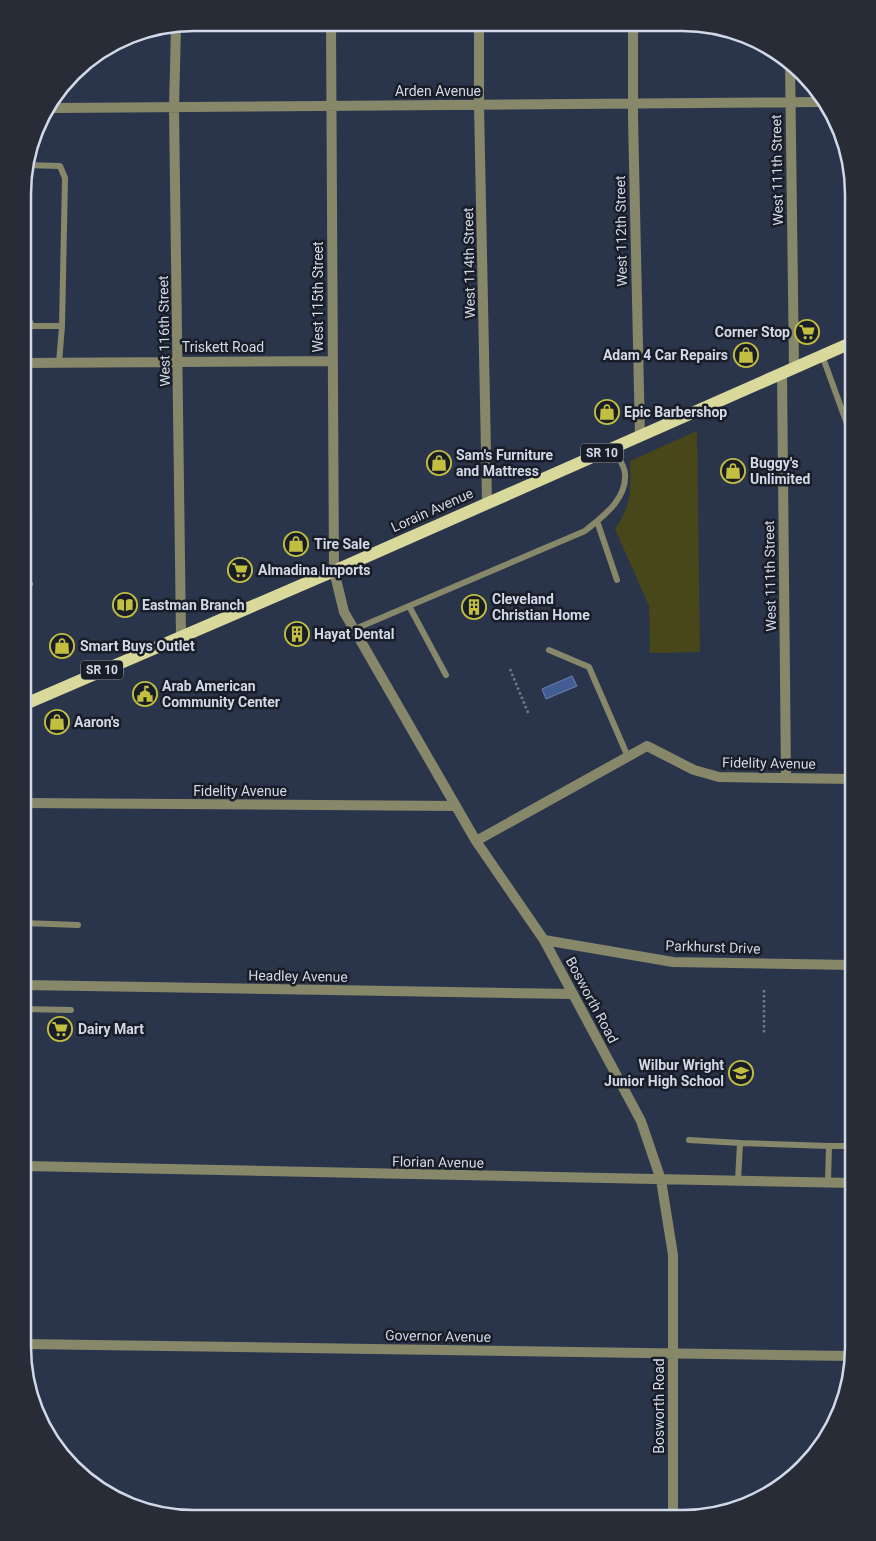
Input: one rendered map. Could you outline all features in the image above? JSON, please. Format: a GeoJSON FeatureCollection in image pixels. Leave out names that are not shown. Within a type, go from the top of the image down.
{"type":"FeatureCollection","features":[{"type":"Feature","properties":{"kind":"main road","name":"Lorain Avenue"},"geometry":{"type":"LineString","coordinates":[[31,701],[334,571],[845,346]]}},
{"type":"Feature","properties":{"kind":"street","name":"West 114th Street"},"geometry":{"type":"LineString","coordinates":[[479,31],[488,502]]}},
{"type":"Feature","properties":{"kind":"street","name":"West 112th Street"},"geometry":{"type":"LineString","coordinates":[[634,31],[633,105],[640,436]]}},
{"type":"Feature","properties":{"kind":"street","name":"West 115th Street"},"geometry":{"type":"LineString","coordinates":[[331,32],[334,571]]}},
{"type":"Feature","properties":{"kind":"street","name":"West 116th Street"},"geometry":{"type":"LineString","coordinates":[[176,33],[174,108],[179,361],[181,636]]}},
{"type":"Feature","properties":{"kind":"street","name":"West 111th Street"},"geometry":{"type":"LineString","coordinates":[[790,73],[794,367]]}},
{"type":"Feature","properties":{"kind":"street","name":"Arden Avenue"},"geometry":{"type":"LineString","coordinates":[[56,108],[331,105],[633,105],[815,102]]}},
{"type":"Feature","properties":{"kind":"street","name":"Triskett Road"},"geometry":{"type":"LineString","coordinates":[[31,363],[332,361]]}},
{"type":"Feature","properties":{"kind":"street","name":"West 111th Street"},"geometry":{"type":"LineString","coordinates":[[782,373],[786,778]]}},
{"type":"Feature","properties":{"kind":"street","name":"Bosworth Road"},"geometry":{"type":"LineString","coordinates":[[334,571],[344,612],[476,841],[544,940],[641,1121],[661,1180],[674,1255],[673,1510]]}},
{"type":"Feature","properties":{"kind":"street","name":"Fidelity Avenue"},"geometry":{"type":"LineString","coordinates":[[476,841],[647,746],[694,770],[718,777],[844,779]]}},
{"type":"Feature","properties":{"kind":"street","name":"Fidelity Avenue"},"geometry":{"type":"LineString","coordinates":[[31,803],[456,806]]}},
{"type":"Feature","properties":{"kind":"street","name":"Parkhurst Drive"},"geometry":{"type":"LineString","coordinates":[[544,940],[674,962],[844,965]]}},
{"type":"Feature","properties":{"kind":"street","name":"Headley Avenue"},"geometry":{"type":"LineString","coordinates":[[31,985],[573,994]]}},
{"type":"Feature","properties":{"kind":"street","name":"Florian Avenue"},"geometry":{"type":"LineString","coordinates":[[31,1166],[844,1183]]}},
{"type":"Feature","properties":{"kind":"street","name":"Governor Avenue"},"geometry":{"type":"LineString","coordinates":[[31,1344],[844,1356]]}},
{"type":"Feature","properties":{"kind":"lane"},"geometry":{"type":"LineString","coordinates":[[35,165],[60,166],[65,178],[62,326],[59,363]]}},
{"type":"Feature","properties":{"kind":"lane"},"geometry":{"type":"LineString","coordinates":[[31,324],[32,326],[62,326]]}},
{"type":"Feature","properties":{"kind":"lane"},"geometry":{"type":"LineString","coordinates":[[822,355],[845,418]]}},
{"type":"Feature","properties":{"kind":"lane"},"geometry":{"type":"LineString","coordinates":[[355,629],[584,531],[612,509],[621,493],[625,472],[614,448]]}},
{"type":"Feature","properties":{"kind":"lane"},"geometry":{"type":"LineString","coordinates":[[597,521],[617,580]]}},
{"type":"Feature","properties":{"kind":"lane"},"geometry":{"type":"LineString","coordinates":[[409,606],[446,675]]}},
{"type":"Feature","properties":{"kind":"lane"},"geometry":{"type":"LineString","coordinates":[[550,650],[589,667],[628,757]]}},
{"type":"Feature","properties":{"kind":"lane"},"geometry":{"type":"LineString","coordinates":[[31,923],[78,925]]}},
{"type":"Feature","properties":{"kind":"lane"},"geometry":{"type":"LineString","coordinates":[[31,1010],[71,1010]]}},
{"type":"Feature","properties":{"kind":"lane"},"geometry":{"type":"LineString","coordinates":[[689,1140],[844,1146]]}},
{"type":"Feature","properties":{"kind":"lane"},"geometry":{"type":"LineString","coordinates":[[738,1181],[740,1143]]}},
{"type":"Feature","properties":{"kind":"lane"},"geometry":{"type":"LineString","coordinates":[[828,1182],[829,1146]]}},
{"type":"Feature","properties":{"kind":"path"},"geometry":{"type":"LineString","coordinates":[[510,669],[529,715]]}},
{"type":"Feature","properties":{"kind":"path"},"geometry":{"type":"LineString","coordinates":[[764,990],[764,1033]]}},
{"type":"Feature","properties":{"kind":"shaded area"},"geometry":{"type":"Polygon","coordinates":[[[697,431],[700,652],[650,653],[649,606],[615,529],[625,512],[629,497],[630,461],[697,431]]]}},
{"type":"Feature","properties":{"kind":"water"},"geometry":{"type":"Polygon","coordinates":[[[572,676],[577,686],[546,699],[542,689],[572,676]]]}},
{"type":"Feature","properties":{"kind":"place","name":"Corner Stop"},"geometry":{"type":"Point","coordinates":[807,332]}},
{"type":"Feature","properties":{"kind":"place","name":"Adam 4 Car Repairs"},"geometry":{"type":"Point","coordinates":[746,355]}},
{"type":"Feature","properties":{"kind":"place","name":"Epic Barbershop"},"geometry":{"type":"Point","coordinates":[607,412]}},
{"type":"Feature","properties":{"kind":"place","name":"Sam's Furniture and Mattress"},"geometry":{"type":"Point","coordinates":[439,463]}},
{"type":"Feature","properties":{"kind":"place","name":"Buggy's Unlimited"},"geometry":{"type":"Point","coordinates":[733,471]}},
{"type":"Feature","properties":{"kind":"place","name":"Tire Sale"},"geometry":{"type":"Point","coordinates":[296,544]}},
{"type":"Feature","properties":{"kind":"place","name":"Almadina Imports"},"geometry":{"type":"Point","coordinates":[240,570]}},
{"type":"Feature","properties":{"kind":"place","name":"Eastman Branch"},"geometry":{"type":"Point","coordinates":[125,605]}},
{"type":"Feature","properties":{"kind":"place","name":"Cleveland Christian Home"},"geometry":{"type":"Point","coordinates":[474,607]}},
{"type":"Feature","properties":{"kind":"place","name":"Hayat Dental"},"geometry":{"type":"Point","coordinates":[297,634]}},
{"type":"Feature","properties":{"kind":"place","name":"Smart Buys Outlet"},"geometry":{"type":"Point","coordinates":[62,646]}},
{"type":"Feature","properties":{"kind":"place","name":"Arab American Community Center"},"geometry":{"type":"Point","coordinates":[145,694]}},
{"type":"Feature","properties":{"kind":"place","name":"Aaron's"},"geometry":{"type":"Point","coordinates":[57,722]}},
{"type":"Feature","properties":{"kind":"place","name":"Dairy Mart"},"geometry":{"type":"Point","coordinates":[60,1029]}},
{"type":"Feature","properties":{"kind":"place","name":"Wilbur Wright Junior High School"},"geometry":{"type":"Point","coordinates":[741,1073]}}]}
